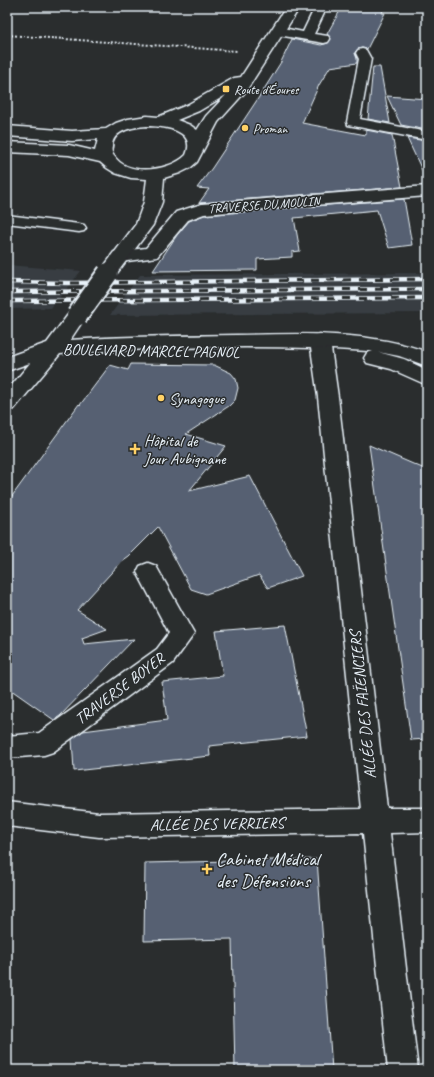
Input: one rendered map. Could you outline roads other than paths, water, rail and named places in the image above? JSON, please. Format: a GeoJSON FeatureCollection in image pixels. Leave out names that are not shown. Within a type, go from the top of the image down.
{"type":"FeatureCollection","features":[{"type":"Feature","properties":{"kind":"street"},"geometry":{"type":"LineString","coordinates":[[196,147],[190,133],[182,128],[161,121],[147,120],[121,126],[111,133],[105,141],[103,149],[106,158],[113,165],[125,171],[140,174],[169,172],[189,161],[194,154],[204,131],[212,119],[241,88],[293,7]]}},
{"type":"Feature","properties":{"kind":"street"},"geometry":{"type":"LineString","coordinates":[[161,121],[193,108],[252,72]]}},
{"type":"Feature","properties":{"kind":"street"},"geometry":{"type":"LineString","coordinates":[[7,131],[72,136],[111,133]]}},
{"type":"Feature","properties":{"kind":"street"},"geometry":{"type":"LineString","coordinates":[[7,147],[69,150],[106,158]]}},
{"type":"Feature","properties":{"kind":"street"},"geometry":{"type":"LineString","coordinates":[[7,404],[54,348],[144,225],[153,202],[156,174]]}},
{"type":"Feature","properties":{"kind":"street","name":"TRAVERSE DU MOULIN"},"geometry":{"type":"LineString","coordinates":[[120,256],[151,253],[182,216],[202,209],[427,191]]}},
{"type":"Feature","properties":{"kind":"street","name":"BOULEVARD MARCEL PAGNOL"},"geometry":{"type":"LineString","coordinates":[[54,348],[119,352],[368,344],[402,350],[427,359]]}},
{"type":"Feature","properties":{"kind":"street","name":"BOULEVARD MARCEL PAGNOL"},"geometry":{"type":"LineString","coordinates":[[321,346],[397,364],[427,378]]}},
{"type":"Feature","properties":{"kind":"street","name":"ALLÉE DES FAÏENCIERS"},"geometry":{"type":"LineString","coordinates":[[321,346],[330,413],[403,1070]]}},
{"type":"Feature","properties":{"kind":"street"},"geometry":{"type":"LineString","coordinates":[[7,364],[54,348]]}},
{"type":"Feature","properties":{"kind":"street","name":"TRAVERSE BOYER"},"geometry":{"type":"LineString","coordinates":[[7,747],[44,744],[165,656],[182,634],[148,572]]}},
{"type":"Feature","properties":{"kind":"street","name":"ALLÉE DES VERRIERS"},"geometry":{"type":"LineString","coordinates":[[7,814],[99,825],[427,820]]}},
{"type":"Feature","properties":{"kind":"lane"},"geometry":{"type":"LineString","coordinates":[[306,36],[321,7]]}},
{"type":"Feature","properties":{"kind":"lane"},"geometry":{"type":"LineString","coordinates":[[278,31],[324,40]]}},
{"type":"Feature","properties":{"kind":"lane"},"geometry":{"type":"LineString","coordinates":[[362,53],[365,59],[353,122],[427,136]]}},
{"type":"Feature","properties":{"kind":"lane"},"geometry":{"type":"LineString","coordinates":[[7,219],[79,228]]}},
{"type":"Feature","properties":{"kind":"railway"},"geometry":{"type":"LineString","coordinates":[[7,282],[69,283],[427,279]]}},
{"type":"Feature","properties":{"kind":"railway"},"geometry":{"type":"LineString","coordinates":[[7,292],[427,289]]}},
{"type":"Feature","properties":{"kind":"railway"},"geometry":{"type":"LineString","coordinates":[[7,301],[427,298]]}},
{"type":"Feature","properties":{"kind":"place","name":"Route d'Éoures"},"geometry":{"type":"Point","coordinates":[226,89]}},
{"type":"Feature","properties":{"kind":"place","name":"Proman"},"geometry":{"type":"Point","coordinates":[245,128]}},
{"type":"Feature","properties":{"kind":"place","name":"Synagogue"},"geometry":{"type":"Point","coordinates":[161,398]}},
{"type":"Feature","properties":{"kind":"place","name":"Hôpital de Jour Aubignane"},"geometry":{"type":"Point","coordinates":[135,449]}},
{"type":"Feature","properties":{"kind":"place","name":"Cabinet Médical des Défensions"},"geometry":{"type":"Point","coordinates":[207,869]}}]}
